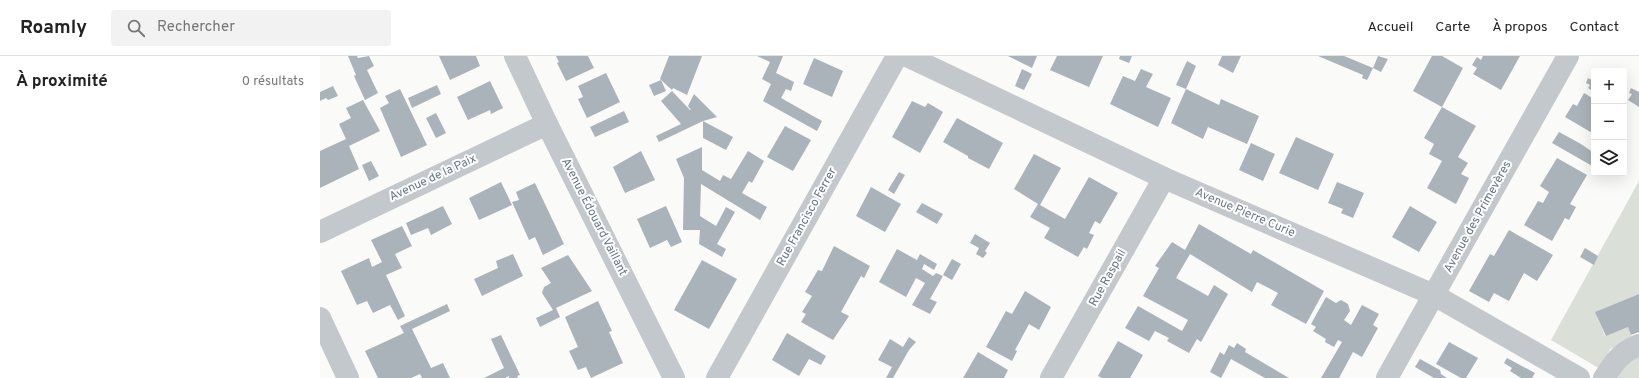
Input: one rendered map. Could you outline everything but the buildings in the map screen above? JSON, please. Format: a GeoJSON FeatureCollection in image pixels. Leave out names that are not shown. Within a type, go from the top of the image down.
{"type":"FeatureCollection","features":[{"type":"Feature","properties":{"kind":"street","name":"Avenue Édouard Vaillant"},"geometry":{"type":"LineString","coordinates":[[515,56],[547,124],[674,378]]}},
{"type":"Feature","properties":{"kind":"street","name":"Rue Francisco Ferrer"},"geometry":{"type":"LineString","coordinates":[[717,378],[897,56]]}},
{"type":"Feature","properties":{"kind":"street","name":"Avenue Pierre Curie"},"geometry":{"type":"LineString","coordinates":[[907,56],[1164,178],[1434,296],[1572,376]]}},
{"type":"Feature","properties":{"kind":"street","name":"Avenue des Primevères"},"geometry":{"type":"LineString","coordinates":[[1388,378],[1568,56]]}},
{"type":"Feature","properties":{"kind":"street","name":"Avenue de la Paix"},"geometry":{"type":"LineString","coordinates":[[320,232],[547,124]]}},
{"type":"Feature","properties":{"kind":"street","name":"Rue Raspail"},"geometry":{"type":"LineString","coordinates":[[1051,378],[1164,178]]}},
{"type":"Feature","properties":{"kind":"street"},"geometry":{"type":"LineString","coordinates":[[320,318],[348,378]]}},
{"type":"Feature","properties":{"kind":"street"},"geometry":{"type":"LineString","coordinates":[[1604,378],[1616,359],[1639,345]]}},
{"type":"Feature","properties":{"kind":"shaded area"},"geometry":{"type":"Polygon","coordinates":[[[1639,181],[1639,294],[1596,312],[1605,336],[1628,327],[1633,340],[1610,349],[1602,370],[1551,340],[1639,181]]]}},
{"type":"Feature","properties":{"kind":"shaded area"},"geometry":{"type":"Polygon","coordinates":[[[1639,354],[1639,378],[1616,377],[1619,370],[1639,354]]]}}]}
